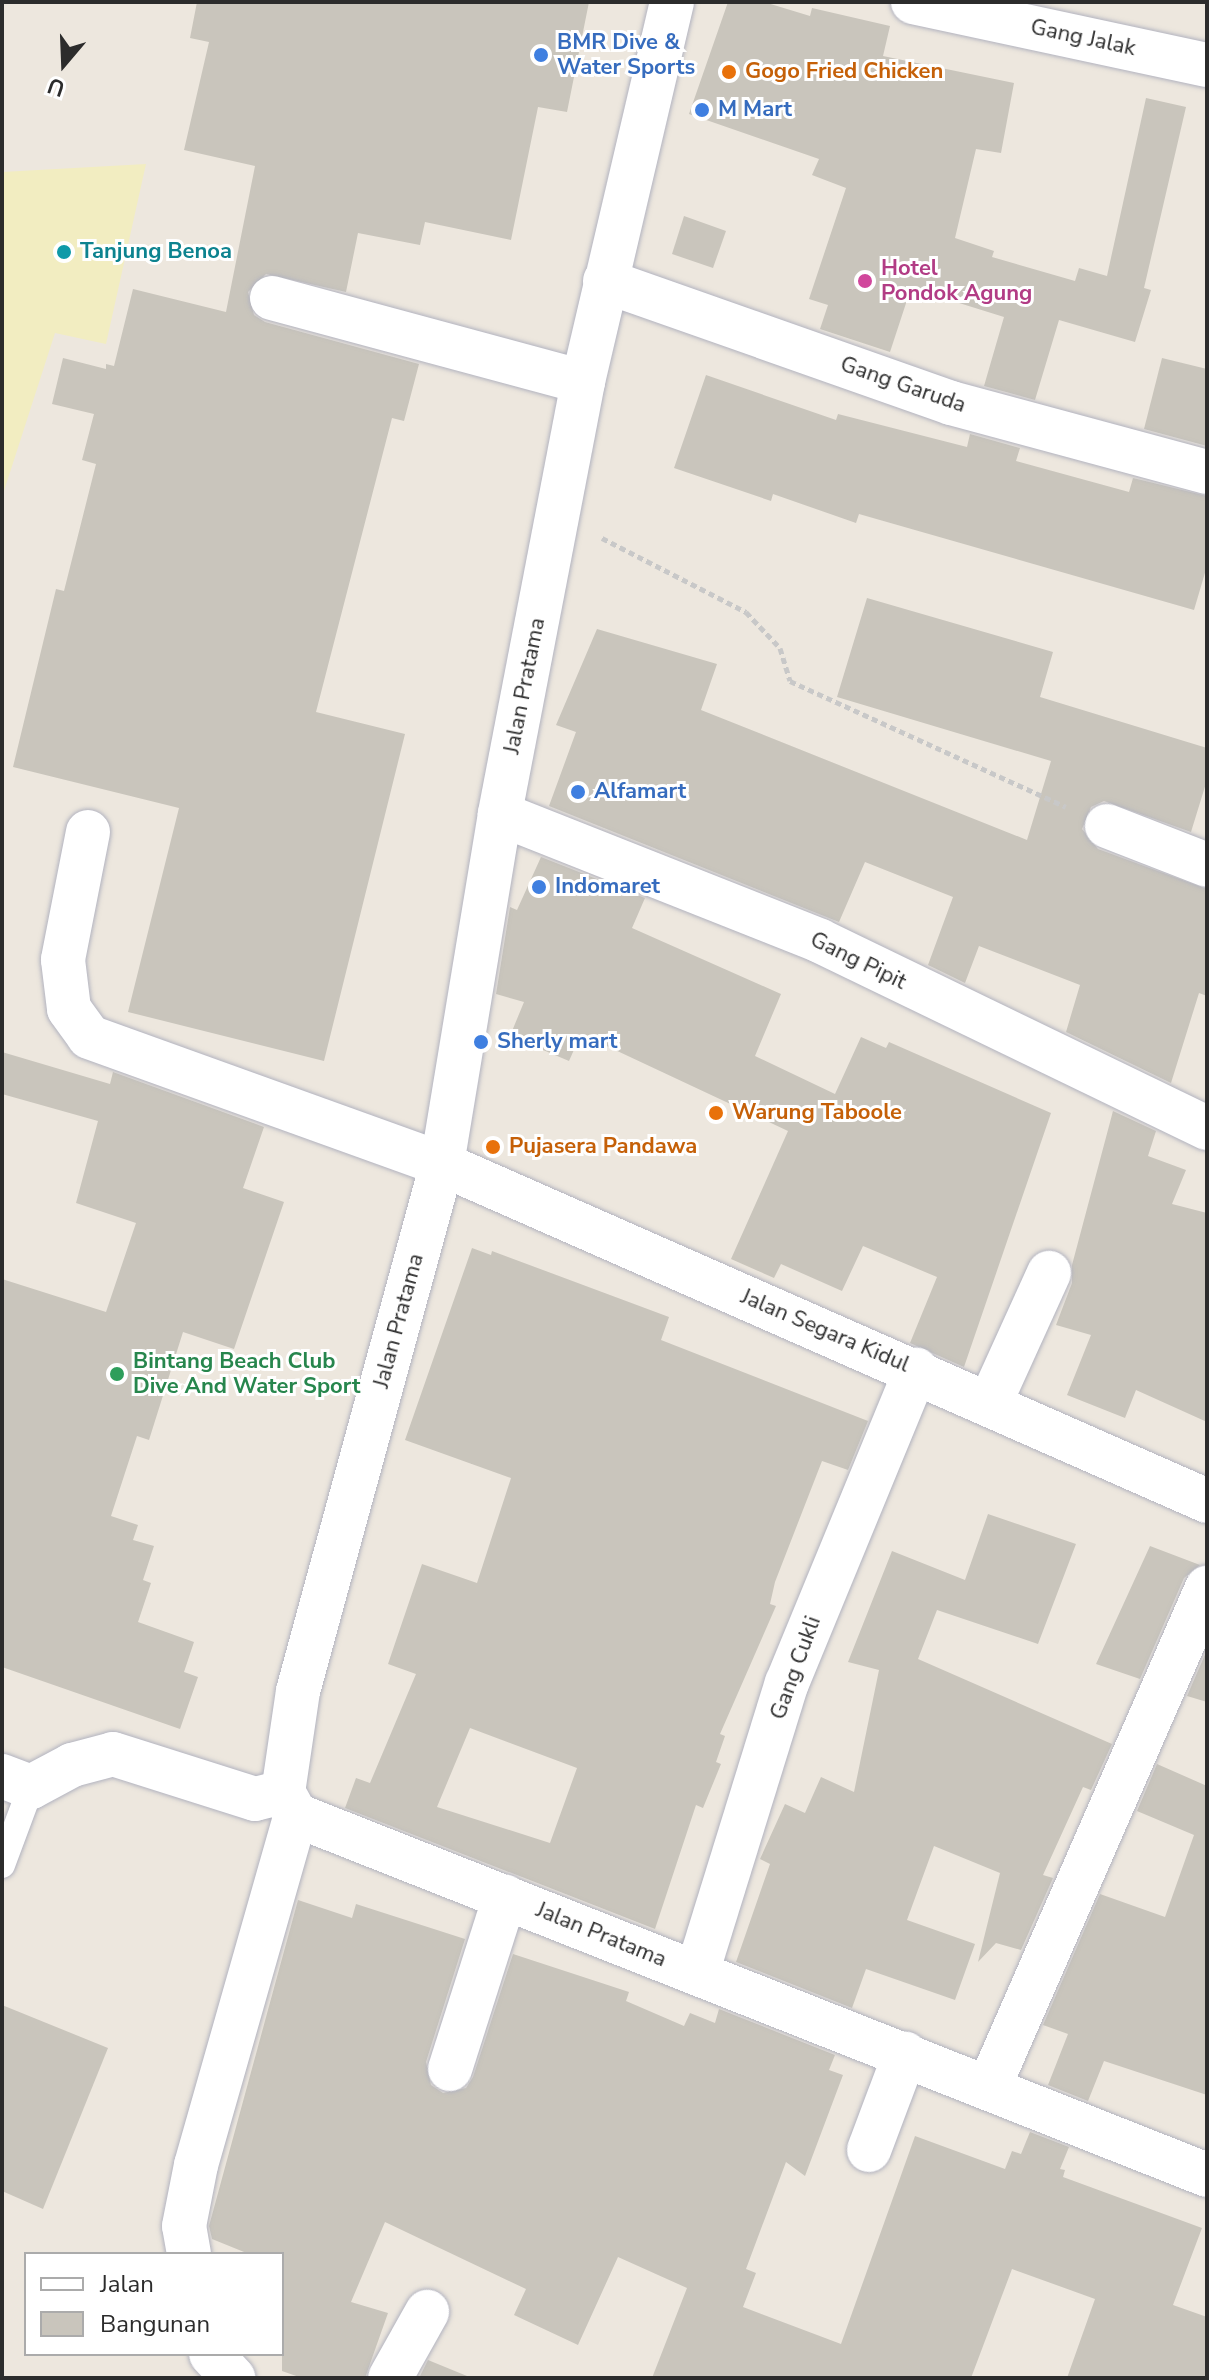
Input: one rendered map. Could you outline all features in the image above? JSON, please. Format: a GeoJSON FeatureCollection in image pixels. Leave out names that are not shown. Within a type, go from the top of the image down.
{"type":"FeatureCollection","features":[{"type":"Feature","properties":{"kind":"street","name":"Jalan Pratama"},"geometry":{"type":"LineString","coordinates":[[672,2],[583,382],[500,814],[442,1164],[298,1691],[290,1803],[505,1897],[1207,2175]]}},
{"type":"Feature","properties":{"kind":"street","name":"Gang Jalak"},"geometry":{"type":"LineString","coordinates":[[913,2],[1207,65]]}},
{"type":"Feature","properties":{"kind":"street","name":"Gang Garuda"},"geometry":{"type":"LineString","coordinates":[[605,281],[951,403],[1207,472]]}},
{"type":"Feature","properties":{"kind":"street"},"geometry":{"type":"LineString","coordinates":[[272,298],[583,382]]}},
{"type":"Feature","properties":{"kind":"street","name":"Gang Pipit"},"geometry":{"type":"LineString","coordinates":[[500,814],[820,941],[1207,1128]]}},
{"type":"Feature","properties":{"kind":"street"},"geometry":{"type":"LineString","coordinates":[[1107,826],[1207,865]]}},
{"type":"Feature","properties":{"kind":"street","name":"Jalan Segara Kidul"},"geometry":{"type":"LineString","coordinates":[[88,832],[63,960],[69,1009],[89,1037],[442,1164],[916,1370],[1207,1501]]}},
{"type":"Feature","properties":{"kind":"street"},"geometry":{"type":"LineString","coordinates":[[990,1403],[1049,1273]]}},
{"type":"Feature","properties":{"kind":"street","name":"Gang Cukli"},"geometry":{"type":"LineString","coordinates":[[697,1973],[787,1683],[916,1370]]}},
{"type":"Feature","properties":{"kind":"street"},"geometry":{"type":"LineString","coordinates":[[989,2087],[1207,1588]]}},
{"type":"Feature","properties":{"kind":"street"},"geometry":{"type":"LineString","coordinates":[[17,1782],[113,1754],[255,1799],[290,1803],[196,2165],[184,2226],[189,2252]]}},
{"type":"Feature","properties":{"kind":"street"},"geometry":{"type":"LineString","coordinates":[[450,2069],[505,1897]]}},
{"type":"Feature","properties":{"kind":"street"},"geometry":{"type":"LineString","coordinates":[[869,2150],[905,2054]]}},
{"type":"Feature","properties":{"kind":"street"},"geometry":{"type":"LineString","coordinates":[[390,2378],[427,2312]]}},
{"type":"Feature","properties":{"kind":"street"},"geometry":{"type":"LineString","coordinates":[[213,2356],[233,2378]]}},
{"type":"Feature","properties":{"kind":"lane"},"geometry":{"type":"LineString","coordinates":[[2,1865],[17,1782]]}},
{"type":"Feature","properties":{"kind":"path"},"geometry":{"type":"LineString","coordinates":[[557,524],[601,538],[746,612],[780,648],[790,681],[1107,826]]}},
{"type":"Feature","properties":{"kind":"sand","name":"Tanjung Benoa"},"geometry":{"type":"Polygon","coordinates":[[[146,164],[106,344],[55,333],[2,497],[2,172],[146,164]]]}},
{"type":"Feature","properties":{"kind":"building"},"geometry":{"type":"Polygon","coordinates":[[[197,2],[589,2],[567,112],[538,107],[511,240],[425,222],[420,245],[358,233],[346,292],[266,274],[248,292],[254,315],[265,322],[419,364],[404,421],[392,418],[316,712],[405,734],[324,1061],[128,1012],[179,808],[13,767],[56,589],[64,591],[96,464],[82,460],[94,414],[52,404],[63,358],[106,369],[106,364],[114,366],[133,289],[226,312],[255,166],[184,150],[209,42],[190,38],[197,2]]]}},
{"type":"Feature","properties":{"kind":"building"},"geometry":{"type":"Polygon","coordinates":[[[728,2],[764,2],[810,16],[812,8],[890,26],[883,56],[1014,83],[1001,153],[976,149],[955,238],[994,251],[992,257],[1075,281],[1079,268],[1107,276],[1146,98],[1186,107],[1144,288],[1151,290],[1135,342],[1059,320],[1035,400],[984,386],[1004,317],[911,288],[890,352],[820,329],[828,305],[809,299],[846,188],[812,175],[819,159],[689,114],[728,2]]]}},
{"type":"Feature","properties":{"kind":"building"},"geometry":{"type":"Polygon","coordinates":[[[684,216],[726,231],[713,268],[672,254],[684,216]]]}},
{"type":"Feature","properties":{"kind":"building"},"geometry":{"type":"Polygon","coordinates":[[[1162,358],[1207,369],[1207,446],[1144,429],[1162,358]]]}},
{"type":"Feature","properties":{"kind":"building"},"geometry":{"type":"Polygon","coordinates":[[[706,375],[836,420],[838,414],[967,447],[970,434],[1020,448],[1016,461],[1129,492],[1133,478],[1207,496],[1207,566],[1194,610],[859,514],[856,523],[773,494],[771,501],[674,468],[706,375]]]}},
{"type":"Feature","properties":{"kind":"building"},"geometry":{"type":"Polygon","coordinates":[[[867,598],[1053,652],[1040,697],[1207,748],[1207,780],[1191,832],[1104,801],[1091,807],[1082,829],[1098,849],[1207,889],[1207,996],[1199,993],[1171,1083],[1066,1032],[1080,985],[979,946],[965,983],[928,965],[953,897],[865,862],[839,922],[549,806],[576,732],[556,725],[597,629],[717,664],[701,710],[1027,840],[1051,761],[837,697],[867,598]]]}},
{"type":"Feature","properties":{"kind":"building"},"geometry":{"type":"Polygon","coordinates":[[[541,857],[645,898],[632,928],[781,994],[755,1056],[835,1094],[861,1037],[886,1048],[889,1042],[1051,1113],[964,1367],[910,1343],[937,1277],[863,1246],[842,1291],[781,1264],[774,1278],[731,1259],[788,1131],[581,1034],[569,1061],[510,1036],[524,1002],[496,994],[510,907],[517,910],[541,857]]]}},
{"type":"Feature","properties":{"kind":"building"},"geometry":{"type":"Polygon","coordinates":[[[2,1052],[110,1084],[113,1072],[264,1127],[243,1188],[284,1202],[234,1349],[183,1332],[149,1440],[137,1436],[111,1516],[138,1525],[133,1540],[154,1546],[143,1580],[151,1583],[138,1622],[194,1642],[184,1672],[198,1677],[180,1729],[2,1667],[2,1279],[106,1312],[136,1223],[76,1203],[98,1121],[2,1094],[2,1052]]]}},
{"type":"Feature","properties":{"kind":"building"},"geometry":{"type":"Polygon","coordinates":[[[1113,1111],[1156,1131],[1148,1156],[1186,1170],[1172,1204],[1207,1213],[1207,1422],[1136,1390],[1125,1418],[1067,1395],[1091,1335],[1056,1325],[1072,1283],[1072,1265],[1113,1111]]]}},
{"type":"Feature","properties":{"kind":"building"},"geometry":{"type":"Polygon","coordinates":[[[472,1248],[491,1255],[492,1251],[669,1317],[661,1340],[868,1421],[848,1470],[822,1461],[775,1582],[770,1604],[776,1606],[720,1734],[725,1736],[716,1762],[721,1764],[703,1808],[696,1805],[655,1929],[345,1808],[356,1778],[370,1783],[416,1674],[388,1664],[422,1564],[477,1583],[511,1478],[405,1440],[472,1248]],[[470,1728],[437,1807],[550,1843],[577,1768],[470,1728]]]}},
{"type":"Feature","properties":{"kind":"building"},"geometry":{"type":"Polygon","coordinates":[[[988,1514],[1076,1544],[1038,1644],[937,1610],[918,1659],[1112,1744],[1091,1790],[1083,1787],[1043,1875],[1053,1878],[1021,1950],[996,1943],[978,1962],[1000,1873],[934,1846],[907,1920],[975,1944],[955,2000],[866,1969],[852,2008],[736,1962],[770,1864],[760,1859],[785,1804],[805,1813],[821,1777],[854,1792],[879,1670],[848,1662],[892,1551],[965,1580],[988,1514]]]}},
{"type":"Feature","properties":{"kind":"building"},"geometry":{"type":"Polygon","coordinates":[[[1150,1546],[1200,1565],[1184,1578],[1140,1679],[1096,1664],[1150,1546]]]}},
{"type":"Feature","properties":{"kind":"building"},"geometry":{"type":"Polygon","coordinates":[[[1207,1650],[1207,1702],[1187,1696],[1207,1650]]]}},
{"type":"Feature","properties":{"kind":"building"},"geometry":{"type":"Polygon","coordinates":[[[1157,1764],[1207,1786],[1207,2095],[1104,2061],[1088,2101],[1048,2085],[1068,2034],[1043,2025],[1100,1894],[1165,1917],[1194,1835],[1137,1811],[1157,1764]]]}},
{"type":"Feature","properties":{"kind":"building"},"geometry":{"type":"Polygon","coordinates":[[[298,1900],[352,1918],[356,1904],[465,1939],[426,2062],[431,2085],[443,2093],[466,2088],[473,2077],[513,1954],[629,1992],[626,2001],[684,2026],[690,2013],[715,2023],[719,2009],[835,2055],[829,2070],[843,2075],[805,2176],[786,2162],[746,2269],[756,2273],[743,2307],[841,2344],[915,2136],[1005,2169],[1012,2151],[1021,2154],[1030,2132],[1069,2147],[1060,2169],[1065,2170],[1063,2177],[1202,2228],[1173,2305],[1207,2317],[1207,2378],[1067,2378],[1095,2299],[1012,2269],[971,2378],[652,2378],[687,2288],[618,2257],[578,2345],[514,2315],[526,2289],[385,2222],[351,2302],[388,2313],[365,2378],[302,2378],[282,2371],[284,2252],[244,2252],[212,2239],[209,2226],[298,1900]]]}},
{"type":"Feature","properties":{"kind":"building"},"geometry":{"type":"Polygon","coordinates":[[[2,2005],[108,2048],[43,2209],[2,2191],[2,2005]]]}},
{"type":"Feature","properties":{"kind":"building"},"geometry":{"type":"Polygon","coordinates":[[[428,2360],[467,2376],[467,2378],[419,2378],[428,2360]]]}},
{"type":"Feature","properties":{"kind":"place","name":"BMR Dive & Water Sports"},"geometry":{"type":"Point","coordinates":[541,55]}},
{"type":"Feature","properties":{"kind":"place","name":"Gogo Fried Chicken"},"geometry":{"type":"Point","coordinates":[729,72]}},
{"type":"Feature","properties":{"kind":"place","name":"M Mart"},"geometry":{"type":"Point","coordinates":[702,110]}},
{"type":"Feature","properties":{"kind":"place","name":"Tanjung Benoa"},"geometry":{"type":"Point","coordinates":[64,252]}},
{"type":"Feature","properties":{"kind":"place","name":"Hotel Pondok Agung"},"geometry":{"type":"Point","coordinates":[865,281]}},
{"type":"Feature","properties":{"kind":"place","name":"Alfamart"},"geometry":{"type":"Point","coordinates":[578,792]}},
{"type":"Feature","properties":{"kind":"place","name":"Indomaret"},"geometry":{"type":"Point","coordinates":[539,887]}},
{"type":"Feature","properties":{"kind":"place","name":"Sherly mart"},"geometry":{"type":"Point","coordinates":[481,1042]}},
{"type":"Feature","properties":{"kind":"place","name":"Warung Taboole"},"geometry":{"type":"Point","coordinates":[716,1113]}},
{"type":"Feature","properties":{"kind":"place","name":"Pujasera Pandawa"},"geometry":{"type":"Point","coordinates":[493,1147]}},
{"type":"Feature","properties":{"kind":"place","name":"Bintang Beach Club Dive And Water Sport"},"geometry":{"type":"Point","coordinates":[117,1374]}}]}
